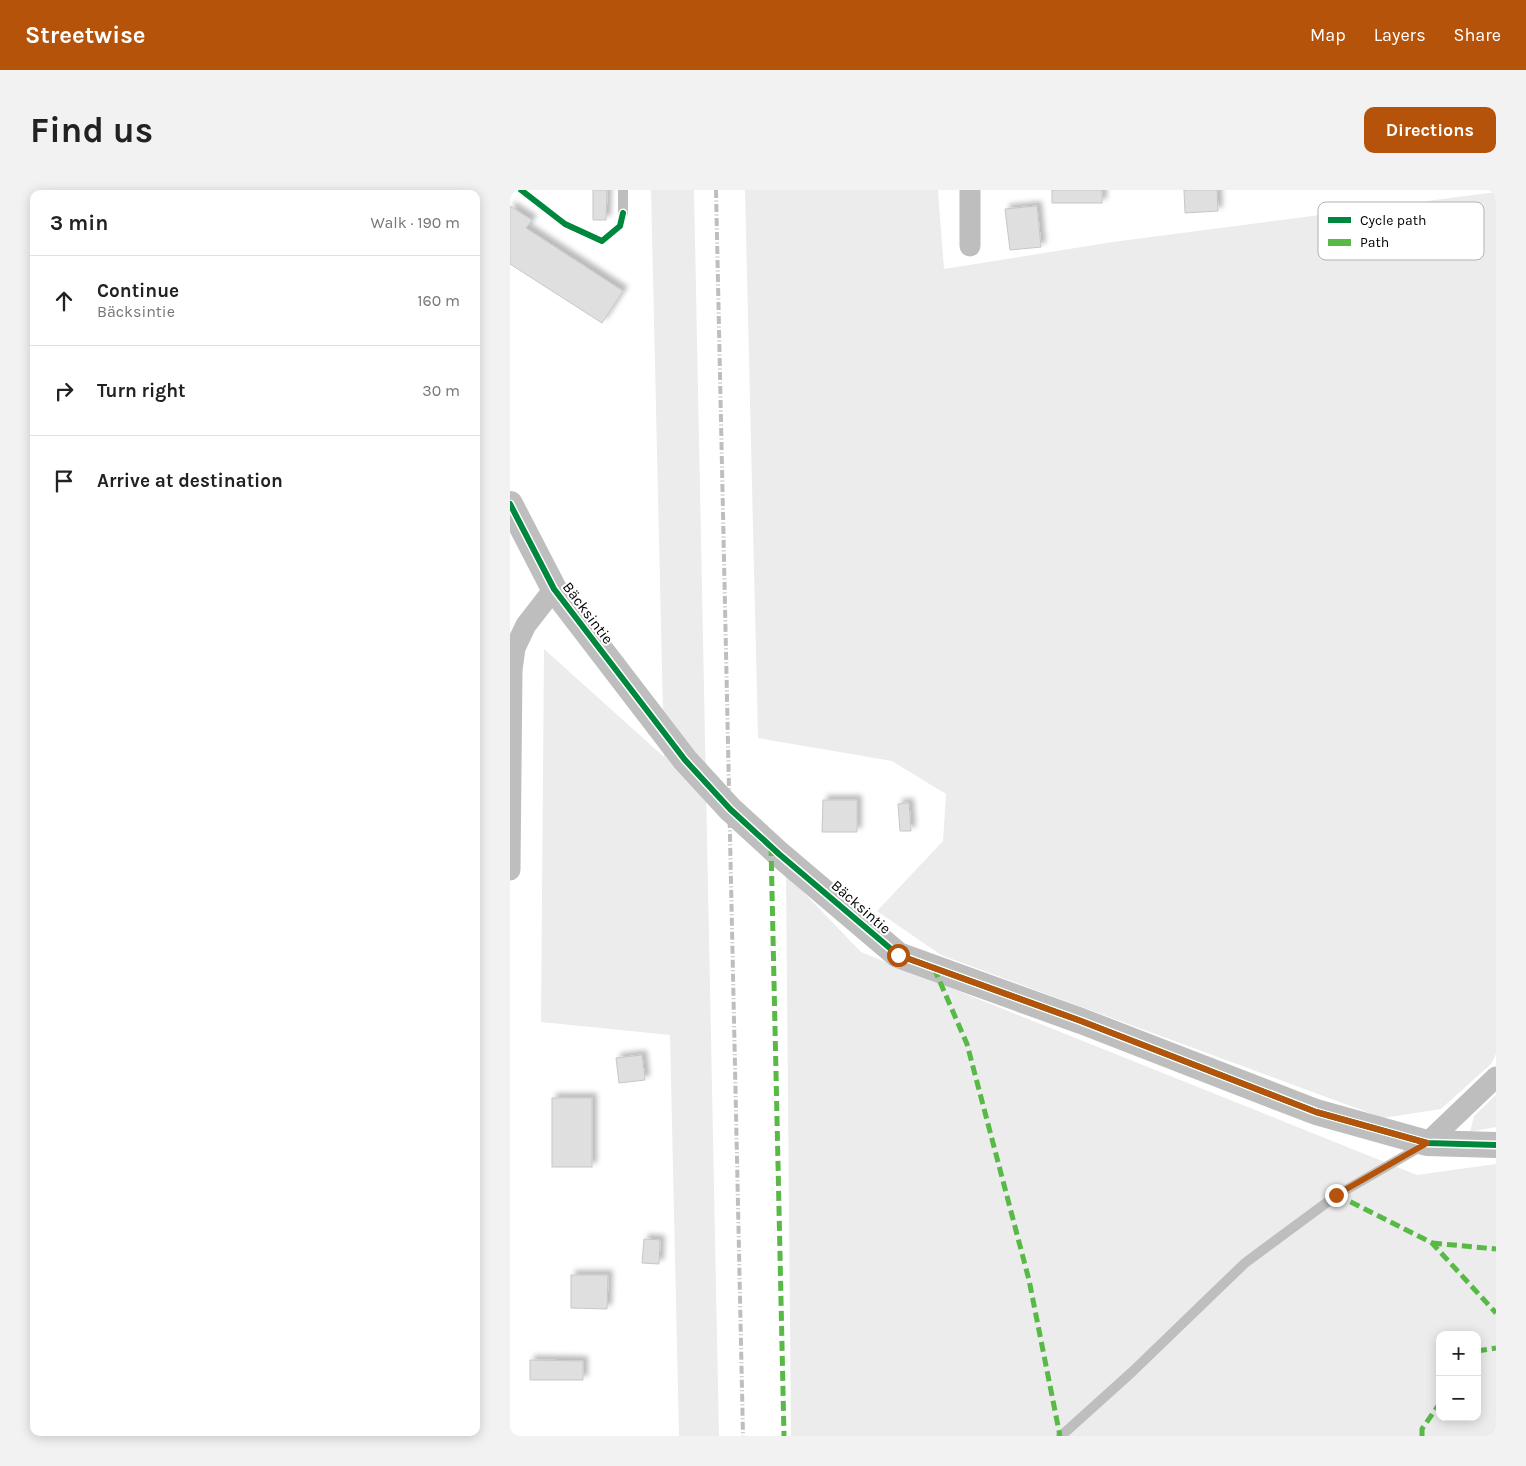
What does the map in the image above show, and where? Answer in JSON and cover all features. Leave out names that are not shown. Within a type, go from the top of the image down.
[{"type":"street","points":[[970,190],[970,246]]},
{"type":"street","name":"Bäcksintie","points":[[510,504],[554,589],[685,760],[730,809],[898,955],[1081,1021],[1316,1112],[1427,1143],[1496,1145]]},
{"type":"street","points":[[510,870],[512,670],[515,648],[526,625],[554,589]]},
{"type":"street","points":[[1427,1143],[1496,1077]]},
{"type":"lane","points":[[623,190],[623,213]]},
{"type":"lane","points":[[1062,1436],[1132,1372],[1245,1263],[1336,1195],[1427,1143]]},
{"type":"shaded area","points":[[651,190],[694,190],[719,1436],[679,1436],[670,1035],[541,1022],[544,649],[664,757]]},
{"type":"shaded area","points":[[745,190],[938,190],[944,269],[1113,242],[1318,215],[1318,260],[1484,260],[1484,202],[1419,202],[1496,192],[1496,1054],[1491,1064],[1441,1109],[1383,1118],[941,955],[877,911],[943,841],[946,794],[892,761],[758,738]]},
{"type":"shaded area","points":[[786,874],[861,952],[1417,1175],[1496,1164],[1496,1436],[791,1436]]},
{"type":"shaded area","points":[[1496,1095],[1496,1127],[1470,1132],[1474,1116]]},
{"type":"building","points":[[593,190],[607,190],[606,220],[593,220]]},
{"type":"building","points":[[1052,190],[1102,190],[1102,203],[1052,203]]},
{"type":"building","points":[[1184,190],[1217,190],[1218,211],[1185,213]]},
{"type":"building","points":[[510,206],[532,220],[526,228],[623,291],[602,323],[510,264]]},
{"type":"building","points":[[1037,206],[1041,247],[1010,250],[1005,209]]},
{"type":"building","points":[[823,800],[857,800],[857,832],[822,832]]},
{"type":"building","points":[[909,803],[911,831],[900,831],[898,804]]},
{"type":"building","points":[[642,1055],[645,1080],[619,1083],[616,1058]]},
{"type":"building","points":[[552,1098],[592,1098],[592,1167],[552,1167]]},
{"type":"building","points":[[644,1239],[660,1240],[659,1264],[642,1263]]},
{"type":"building","points":[[571,1275],[608,1275],[607,1309],[571,1308]]},
{"type":"building","points":[[530,1360],[583,1361],[583,1380],[530,1380]]},
{"type":"railway","points":[[716,190],[743,1436]]},
{"type":"marked path","points":[[771,846],[784,1436]]},
{"type":"marked path","points":[[934,968],[967,1044],[1029,1280],[1060,1436]]},
{"type":"marked path","points":[[1337,1195],[1432,1243],[1496,1313]]},
{"type":"marked path","points":[[1432,1243],[1496,1249]]},
{"type":"marked path","points":[[1481,1350],[1496,1348]]},
{"type":"marked path","points":[[1422,1436],[1422,1429],[1436,1409]]},
{"type":"cycle path","points":[[521,190],[565,224],[602,241],[620,226],[623,213]]},
{"type":"cycle path","points":[[510,504],[554,589],[685,760],[730,809],[779,854],[898,955],[1081,1021],[1316,1112],[1427,1143],[1496,1145]]},
{"type":"route","points":[[898,955],[1081,1021],[1316,1112],[1427,1143],[1336,1195]]}]
